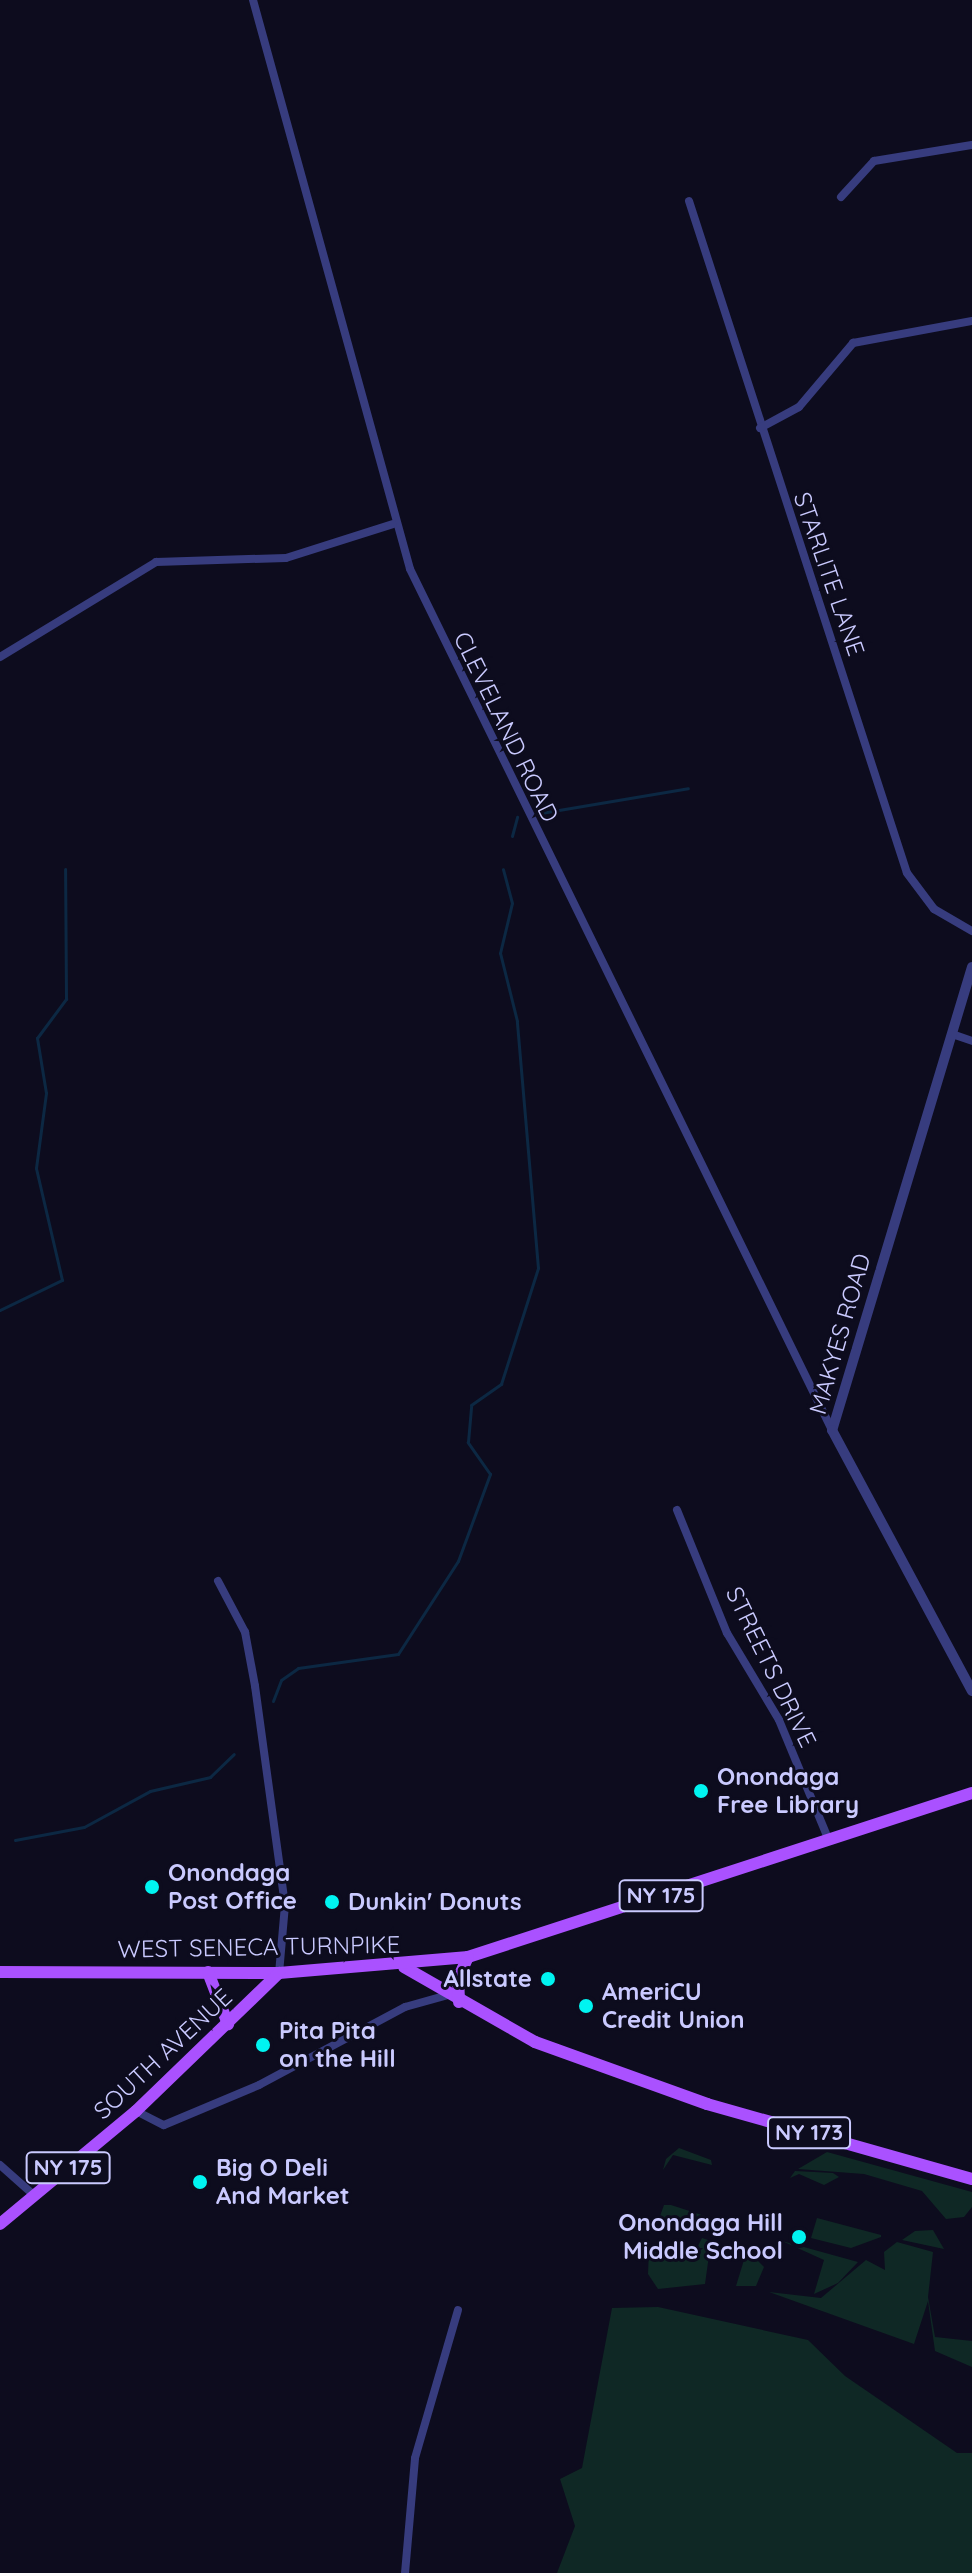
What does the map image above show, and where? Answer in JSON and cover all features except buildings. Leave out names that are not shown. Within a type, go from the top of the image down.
[{"type":"main road","name":"WEST SENECA TURNPIKE","points":[[0,1972],[279,1973],[404,1967],[468,1957],[972,1793]]},
{"type":"main road","points":[[454,1999],[458,1979],[468,1957]]},
{"type":"main road","name":"NY 173","points":[[404,1967],[454,1999],[535,2042],[660,2088],[972,2179]]},
{"type":"main road","points":[[208,1972],[228,2024]]},
{"type":"main road","name":"SOUTH AVENUE","points":[[0,2224],[136,2111],[279,1973]]},
{"type":"street","name":"CLEVELAND ROAD","points":[[253,0],[393,524],[507,778],[832,1430]]},
{"type":"street","points":[[841,197],[874,161],[972,145]]},
{"type":"street","name":"STARLITE LANE","points":[[689,201],[760,428],[907,873],[934,909],[972,931]]},
{"type":"street","points":[[760,428],[799,407],[853,343],[972,321]]},
{"type":"street","points":[[0,657],[156,562],[286,558],[393,524]]},
{"type":"street","name":"MAKYES ROAD","points":[[972,967],[832,1430],[972,1691]]},
{"type":"street","points":[[952,1034],[972,1041]]},
{"type":"street","name":"STREETS DRIVE","points":[[677,1510],[727,1633],[779,1720],[829,1841]]},
{"type":"street","points":[[218,1581],[245,1632],[255,1686],[285,1905],[279,1973]]},
{"type":"street","points":[[136,2111],[164,2125],[259,2085],[405,2007],[454,1999]]},
{"type":"street","points":[[0,2165],[35,2196]]},
{"type":"street","points":[[405,2573],[415,2458],[458,2310]]},
{"type":"green space","points":[[679,2148],[711,2160],[712,2165],[673,2155],[663,2170],[666,2159]]},
{"type":"green space","points":[[827,2152],[972,2192],[972,2207],[964,2217],[946,2219],[922,2191],[864,2174],[798,2169]]},
{"type":"green space","points":[[795,2171],[833,2173],[839,2177],[824,2185],[799,2174],[790,2178]]},
{"type":"green space","points":[[664,2205],[705,2216],[702,2224],[659,2219]]},
{"type":"green space","points":[[817,2218],[881,2237],[851,2248],[811,2238]]},
{"type":"green space","points":[[933,2230],[944,2249],[902,2240],[915,2231]]},
{"type":"green space","points":[[702,2238],[711,2241],[705,2284],[658,2289],[648,2274],[649,2249],[691,2260]]},
{"type":"green space","points":[[782,2241],[858,2262],[838,2283],[814,2294],[824,2260]]},
{"type":"green space","points":[[897,2242],[933,2252],[928,2297],[935,2337],[972,2341],[972,2367],[935,2351],[928,2301],[914,2344],[769,2292],[821,2298],[866,2260],[885,2270],[884,2252]]},
{"type":"green space","points":[[747,2250],[764,2267],[756,2286],[736,2286]]},
{"type":"green space","points":[[658,2307],[808,2340],[845,2376],[957,2453],[972,2453],[972,2573],[557,2573],[575,2526],[560,2479],[582,2468],[612,2308]]},
{"type":"waterway","points":[[535,814],[688,788]]},
{"type":"waterway","points":[[512,836],[517,817]]},
{"type":"waterway","points":[[0,1310],[62,1280],[36,1168],[46,1093],[37,1038],[66,999],[65,869]]},
{"type":"waterway","points":[[273,1701],[281,1680],[298,1668],[398,1654],[458,1561],[490,1474],[468,1442],[471,1405],[501,1384],[538,1268],[517,1021],[500,953],[512,903],[503,869]]},
{"type":"waterway","points":[[15,1840],[84,1827],[150,1791],[210,1777],[234,1754]]},
{"type":"place","name":"Onondaga Free Library","points":[[701,1791]]},
{"type":"place","name":"Onondaga Post Office","points":[[152,1887]]},
{"type":"place","name":"Dunkin' Donuts","points":[[332,1902]]},
{"type":"place","name":"Allstate","points":[[548,1979]]},
{"type":"place","name":"AmeriCU Credit Union","points":[[586,2006]]},
{"type":"place","name":"Pita Pita on the Hill","points":[[263,2045]]},
{"type":"place","name":"Big O Deli And Market","points":[[200,2182]]},
{"type":"place","name":"Onondaga Hill Middle School","points":[[799,2237]]}]
